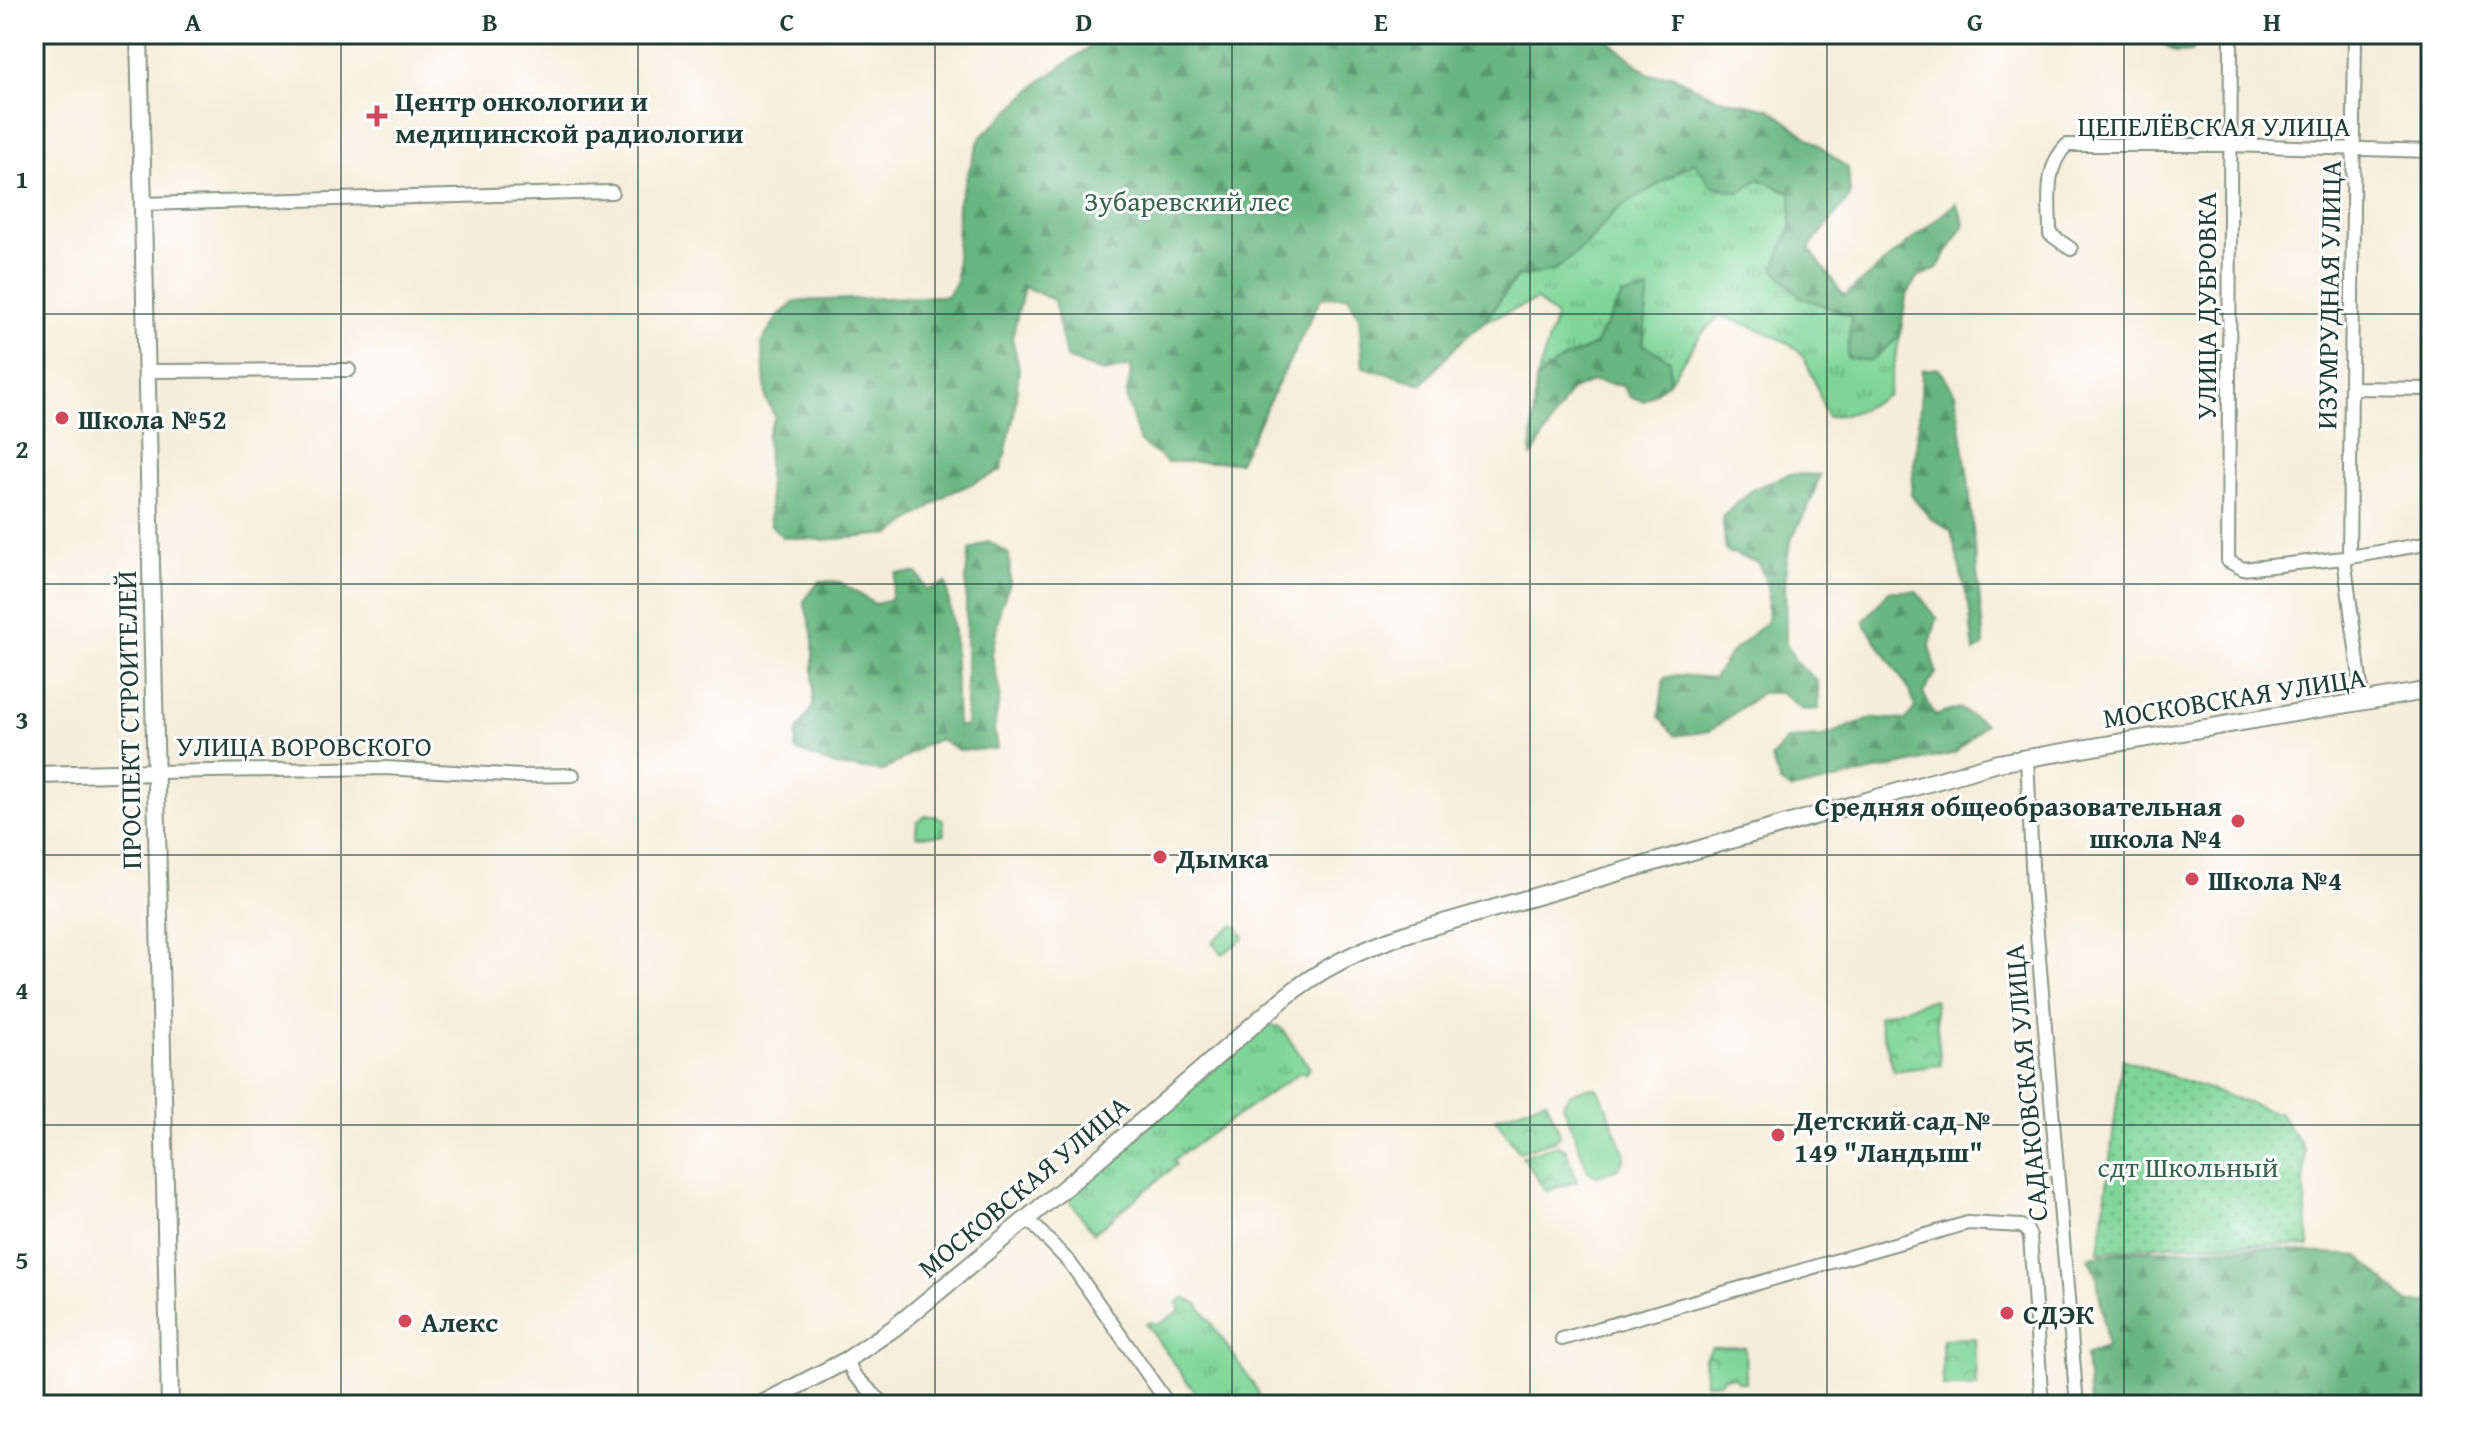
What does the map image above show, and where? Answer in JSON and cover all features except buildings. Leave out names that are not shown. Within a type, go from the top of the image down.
[{"type":"main road","name":"ПРОСПЕКТ СТРОИТЕЛЕЙ","points":[[139,34],[170,1405]]},
{"type":"main road","name":"МОСКОВСКАЯ УЛИЦА","points":[[760,1405],[847,1360],[894,1328],[1303,982],[1346,957],[1412,932],[1998,763],[2431,690]]},
{"type":"main road","name":"УЛИЦА ВОРОВСКОГО","points":[[34,775],[156,772]]},
{"type":"street","name":"УЛИЦА ДУБРОВКА","points":[[2231,34],[2228,561],[2243,569],[2346,558]]},
{"type":"street","name":"ИЗУМРУДНАЯ УЛИЦА","points":[[2355,34],[2346,558],[2363,702]]},
{"type":"street","name":"ЦЕПЕЛЁВСКАЯ УЛИЦА","points":[[2071,249],[2050,234],[2050,180],[2057,155],[2067,145],[2230,145],[2431,151]]},
{"type":"street","points":[[142,204],[612,192]]},
{"type":"street","points":[[146,371],[349,370]]},
{"type":"street","points":[[2351,388],[2431,389]]},
{"type":"street","points":[[2346,558],[2431,543]]},
{"type":"street","name":"САДАКОВСКАЯ УЛИЦА","points":[[2027,757],[2038,951],[2077,1405]]},
{"type":"street","name":"УЛИЦА ВОРОВСКОГО","points":[[156,772],[385,768],[522,776],[573,775]]},
{"type":"street","points":[[1027,1218],[1070,1263],[1169,1405]]},
{"type":"street","points":[[1562,1339],[1968,1223],[2021,1226],[2030,1236],[2042,1405]]},
{"type":"street","points":[[847,1360],[854,1375],[885,1405]]},
{"type":"green space","name":"Зубаревский лес","points":[[1138,34],[1593,34],[1609,41],[1650,75],[1671,75],[1717,98],[1770,109],[1848,168],[1850,197],[1809,248],[1844,296],[1956,203],[1965,224],[1936,270],[1917,277],[1906,297],[1900,336],[1871,361],[1847,358],[1851,316],[1800,297],[1774,268],[1791,227],[1791,193],[1759,179],[1739,193],[1711,185],[1694,162],[1615,211],[1588,243],[1554,271],[1516,277],[1485,321],[1458,344],[1423,384],[1363,367],[1359,316],[1348,296],[1321,298],[1239,462],[1167,462],[1140,442],[1126,398],[1132,366],[1103,372],[1066,358],[1054,300],[1024,287],[1012,338],[1019,368],[1014,415],[1001,471],[948,494],[892,534],[823,540],[783,537],[770,524],[767,435],[775,417],[766,399],[762,342],[778,316],[796,301],[946,296],[956,283],[958,203],[980,138],[1041,81],[1104,37],[1137,37]]},
{"type":"green space","points":[[2164,34],[2205,34],[2191,52],[2176,53],[2163,43]]},
{"type":"green space","points":[[1695,162],[1758,179],[1791,193],[1791,227],[1774,268],[1800,297],[1851,316],[1871,360],[1900,336],[1888,395],[1856,412],[1827,417],[1810,370],[1796,349],[1770,334],[1721,316],[1701,334],[1669,382],[1670,360],[1643,344],[1644,323],[1622,296],[1595,345],[1553,364],[1536,381],[1556,317],[1537,300],[1485,321],[1517,277],[1554,271],[1588,243],[1615,211]]},
{"type":"green space","points":[[1649,290],[1643,344],[1670,360],[1669,382],[1644,401],[1630,397],[1623,386],[1594,381],[1570,391],[1531,458],[1536,381],[1553,364],[1595,345],[1622,296]]},
{"type":"green space","points":[[1939,368],[1955,393],[1968,477],[1984,645],[1974,652],[1969,606],[1951,531],[1930,518],[1911,495],[1922,370]]},
{"type":"green space","points":[[1790,474],[1820,475],[1811,501],[1790,542],[1785,574],[1786,643],[1796,663],[1818,681],[1819,709],[1803,710],[1782,693],[1761,693],[1710,731],[1676,736],[1659,717],[1664,678],[1677,675],[1714,678],[1729,655],[1767,621],[1768,589],[1759,563],[1726,551],[1722,517],[1753,489]]},
{"type":"green space","points":[[989,541],[1009,554],[1010,583],[1000,609],[992,654],[1000,694],[994,730],[997,749],[958,750],[940,739],[884,771],[835,766],[795,750],[797,731],[813,706],[813,636],[804,601],[820,581],[840,582],[875,604],[890,600],[896,573],[917,573],[927,590],[946,583],[954,633],[957,726],[966,726],[966,575],[970,550]]},
{"type":"green space","points":[[1889,591],[1916,591],[1937,618],[1930,645],[1936,673],[1923,693],[1935,716],[1959,708],[1985,724],[1955,753],[1791,790],[1780,783],[1771,758],[1788,739],[1822,737],[1871,718],[1906,720],[1915,707],[1910,691],[1863,622]]},
{"type":"green space","points":[[925,816],[943,820],[944,835],[916,836],[917,821]]},
{"type":"green space","points":[[1233,925],[1237,926],[1244,938],[1223,954],[1212,942]]},
{"type":"green space","points":[[1934,999],[1941,1065],[1894,1071],[1878,1016]]},
{"type":"green space","points":[[1265,1024],[1280,1027],[1310,1068],[1173,1160],[1176,1165],[1094,1233],[1068,1199]]},
{"type":"green space","name":"сдт Школьный","points":[[2122,1059],[2280,1114],[2305,1150],[2304,1188],[2309,1246],[2168,1245],[2099,1252]]},
{"type":"green space","points":[[1596,1088],[1601,1094],[1625,1155],[1618,1167],[1596,1176],[1588,1171],[1563,1104],[1569,1095]]},
{"type":"green space","points":[[1546,1100],[1560,1133],[1556,1140],[1519,1152],[1495,1118]]},
{"type":"green space","points":[[1557,1145],[1566,1149],[1577,1181],[1546,1191],[1522,1156]]},
{"type":"green space","points":[[2261,1247],[2359,1256],[2408,1303],[2431,1303],[2431,1405],[2090,1405],[2086,1355],[2107,1346],[2097,1277],[2088,1257],[2129,1251]]},
{"type":"green space","points":[[1185,1298],[1198,1304],[1258,1391],[1260,1405],[1204,1405],[1146,1324],[1159,1324],[1179,1311],[1178,1302]]},
{"type":"green space","points":[[1975,1338],[1977,1387],[1943,1387],[1942,1339]]},
{"type":"green space","points":[[1745,1347],[1746,1382],[1724,1377],[1720,1382],[1705,1383],[1704,1358],[1712,1348]]},
{"type":"place","name":"Центр онкологии и медицинской радиологии","points":[[377,116]]},
{"type":"place","name":"Школа №52","points":[[62,418]]},
{"type":"place","name":"Средняя общеобразовательная школа №4","points":[[2238,821]]},
{"type":"place","name":"Дымка","points":[[1160,857]]},
{"type":"place","name":"Школа №4","points":[[2192,879]]},
{"type":"place","name":"Детский сад № 149 \"Ландыш\"","points":[[1778,1135]]},
{"type":"place","name":"СДЭК","points":[[2007,1313]]},
{"type":"place","name":"Алекс","points":[[405,1321]]}]
